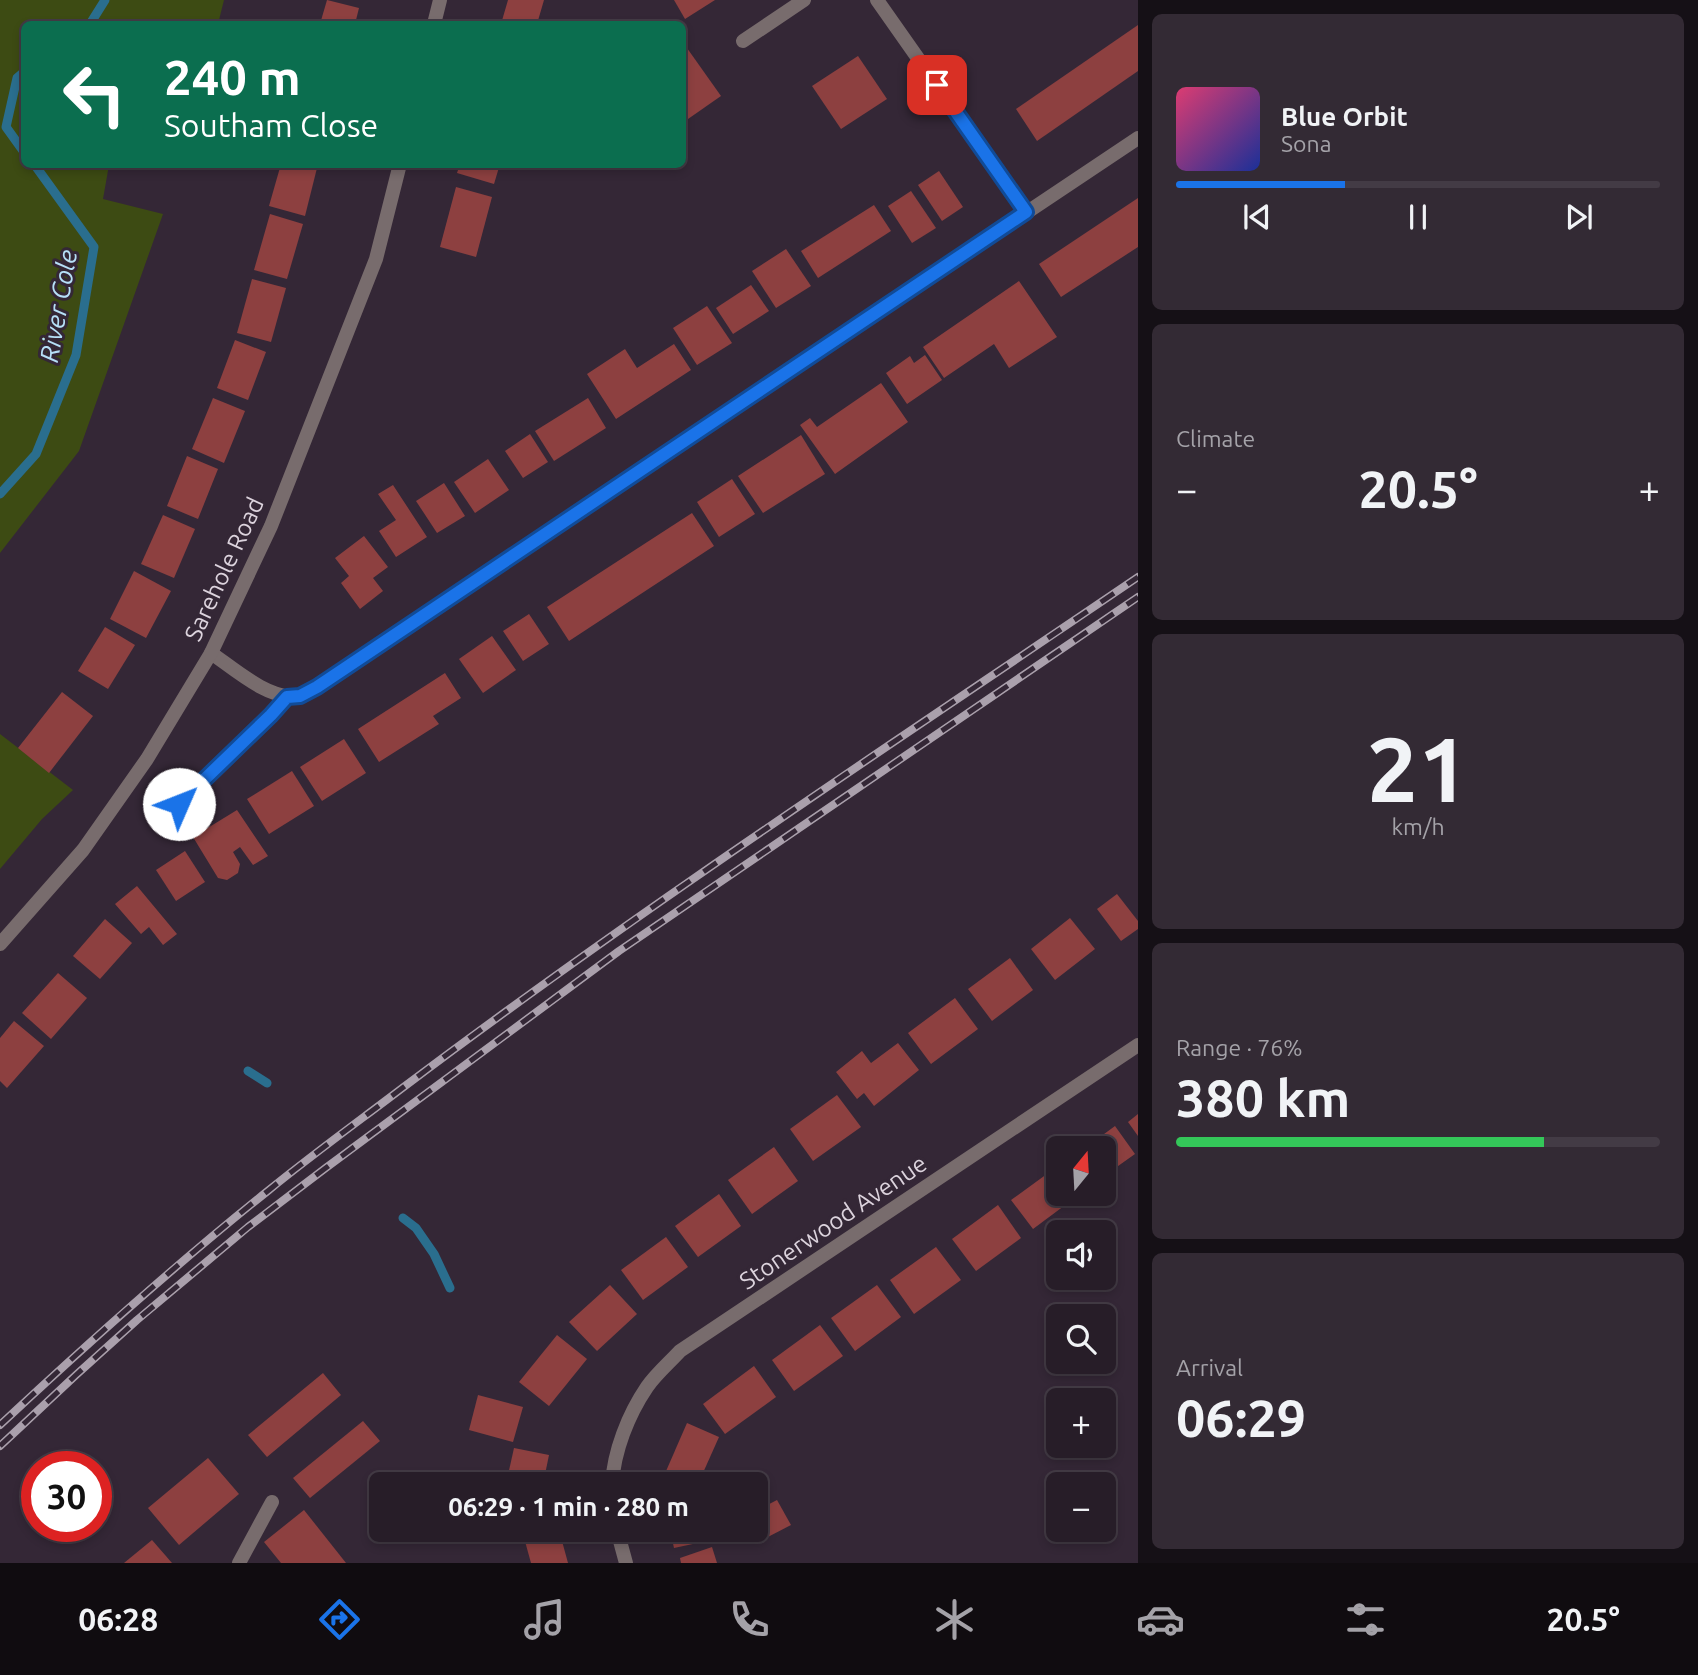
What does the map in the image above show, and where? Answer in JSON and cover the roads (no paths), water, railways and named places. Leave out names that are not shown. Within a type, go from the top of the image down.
[{"type":"street","points":[[435,21],[440,0]]},
{"type":"street","points":[[743,41],[804,0]]},
{"type":"street","points":[[877,0],[1026,212]]},
{"type":"street","points":[[211,653],[270,693],[287,697],[300,696],[317,687],[1138,138]]},
{"type":"street","name":"Sarehole Road","points":[[0,944],[83,850],[147,759],[211,653],[271,526],[376,259],[399,168]]},
{"type":"street","points":[[179,804],[287,697]]},
{"type":"street","name":"Stonerwood Avenue","points":[[613,1472],[632,1415],[648,1386],[680,1351],[1138,1045]]},
{"type":"street","points":[[239,1563],[272,1502]]},
{"type":"street","points":[[620,1542],[626,1563]]},
{"type":"waterway","name":"River Cole","points":[[92,21],[105,0]]},
{"type":"waterway","name":"River Cole","points":[[21,75],[17,78],[6,127],[21,148]]},
{"type":"waterway","name":"River Cole","points":[[0,494],[36,454],[76,355],[94,247],[37,168]]},
{"type":"waterway","points":[[248,1071],[267,1083]]},
{"type":"waterway","points":[[403,1218],[416,1228],[434,1254],[450,1288]]},
{"type":"railway","points":[[0,1425],[200,1247],[302,1163],[405,1086],[677,890],[1138,577]]},
{"type":"railway","points":[[0,1446],[137,1320],[248,1227],[327,1167],[619,951],[1138,597]]}]
